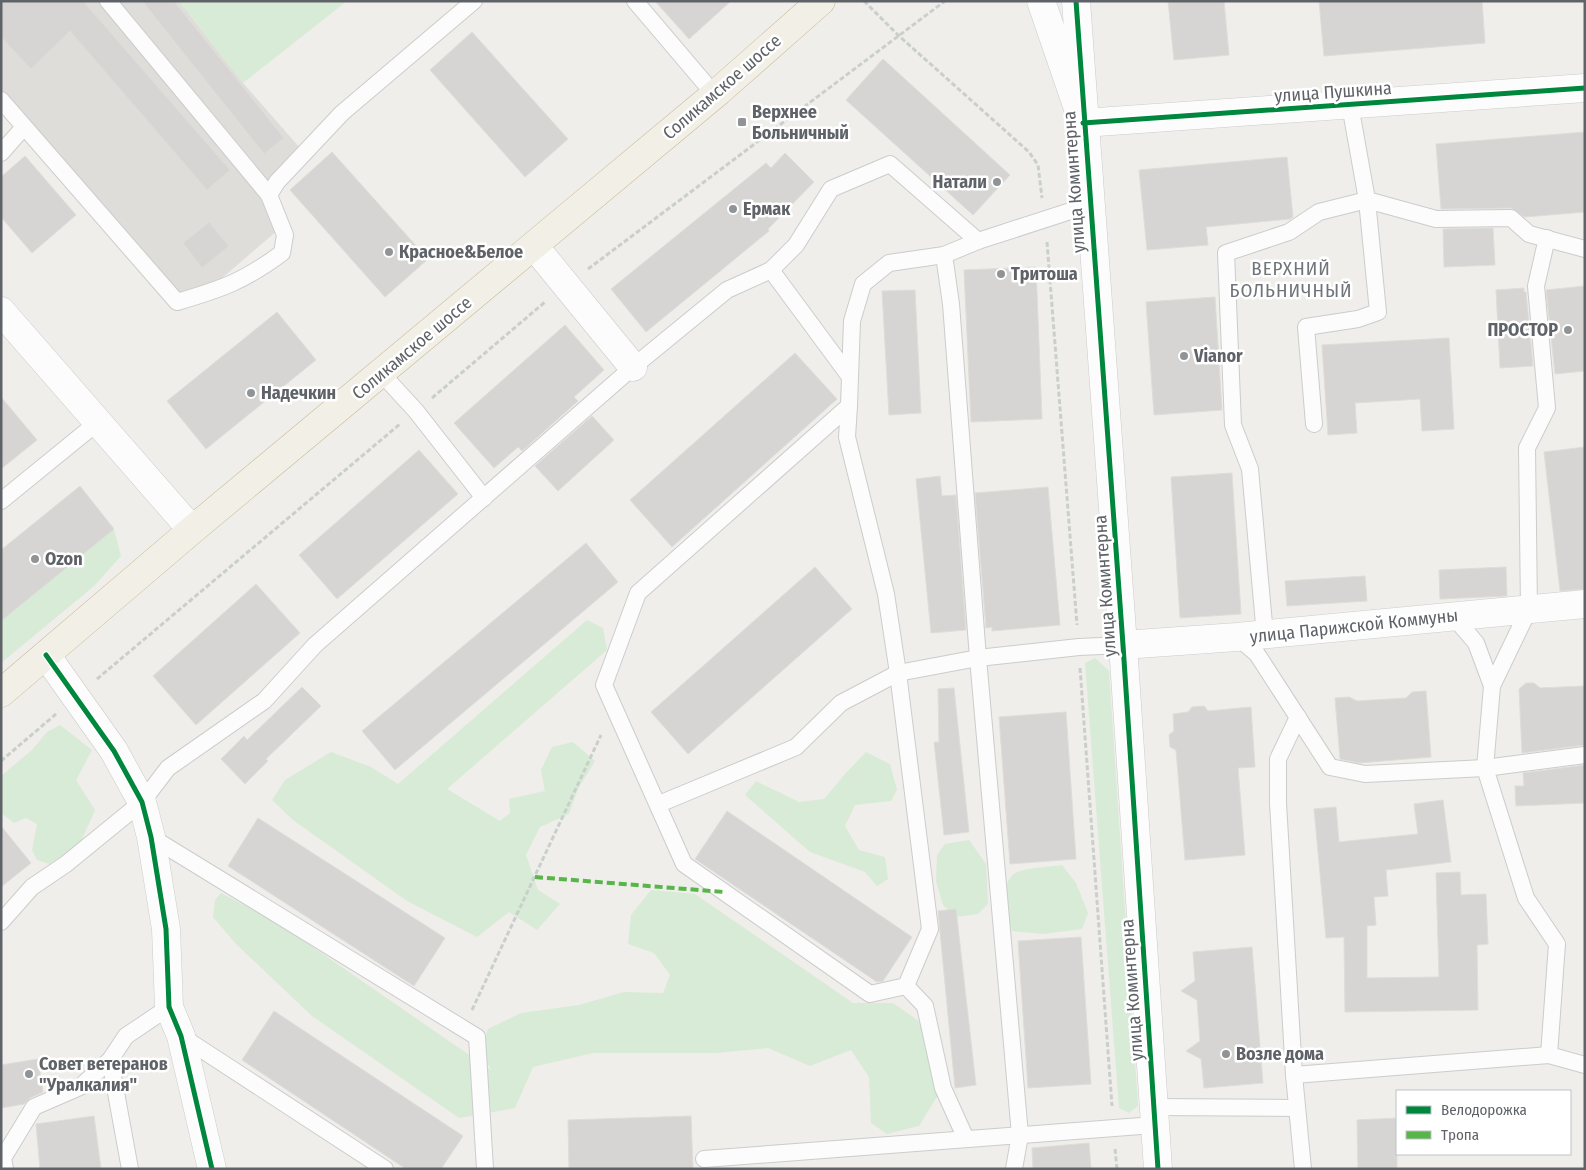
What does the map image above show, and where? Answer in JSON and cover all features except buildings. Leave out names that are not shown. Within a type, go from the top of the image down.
[{"type":"highway","name":"Соликамское шоссе","points":[[1,693],[192,530],[714,94],[810,5]]},
{"type":"street","name":"улица Коминтерна","points":[[1041,1],[1083,123]]},
{"type":"street","name":"улица Коминтерна","points":[[1076,1],[1083,123],[1123,645],[1158,1169]]},
{"type":"street","name":"улица Пушкина","points":[[1083,123],[1585,88]]},
{"type":"street","points":[[534,246],[633,367]]},
{"type":"street","points":[[1,311],[192,530]]},
{"type":"street","name":"улица Парижской Коммуны","points":[[1123,645],[1265,635],[1585,604]]},
{"type":"street","points":[[46,655],[114,751],[142,802],[151,836],[166,929],[169,1007],[181,1036],[212,1169]]},
{"type":"lane","points":[[1,100],[177,302],[229,286],[253,275],[282,253],[285,234],[269,195],[108,1]]},
{"type":"lane","points":[[269,195],[277,182],[342,113],[474,1]]},
{"type":"lane","points":[[635,1],[714,94]]},
{"type":"lane","points":[[1314,424],[1306,327],[1358,319],[1378,312],[1367,200],[1350,105]]},
{"type":"lane","points":[[1,154],[24,127]]},
{"type":"lane","points":[[1,922],[32,887],[66,864],[142,802],[168,768],[264,701],[315,645],[633,367],[726,290],[771,270],[796,246],[831,189],[890,164],[978,241]]},
{"type":"lane","points":[[1265,635],[1250,469],[1233,425],[1226,253],[1289,232],[1319,212],[1367,200],[1436,219],[1510,218],[1529,234],[1585,249]]},
{"type":"lane","points":[[906,986],[930,929],[898,673],[886,594],[847,437],[852,320],[863,284],[888,263],[944,255],[978,241],[1089,205]]},
{"type":"lane","points":[[1547,238],[1536,286],[1547,408],[1527,448],[1529,610],[1492,686],[1485,768],[1526,898],[1557,944],[1549,1055]]},
{"type":"lane","points":[[944,255],[951,304],[978,658],[1020,1135],[1014,1169]]},
{"type":"lane","points":[[771,270],[850,377]]},
{"type":"lane","points":[[381,373],[416,411],[484,498]]},
{"type":"lane","points":[[848,406],[638,593],[604,685],[659,804],[684,864],[870,994],[906,986]]},
{"type":"lane","points":[[1,501],[98,422]]},
{"type":"lane","points":[[1453,616],[1476,643],[1492,686]]},
{"type":"lane","points":[[1237,637],[1257,654],[1330,767],[1365,774],[1485,768],[1585,755]]},
{"type":"lane","points":[[659,804],[796,747],[841,703],[898,673],[978,658],[1079,647],[1123,645]]},
{"type":"lane","points":[[1298,717],[1278,759],[1278,803],[1294,1075],[1303,1169]]},
{"type":"lane","points":[[151,836],[477,1037],[485,1169]]},
{"type":"lane","points":[[906,986],[925,1006],[943,1088],[966,1139]]},
{"type":"lane","points":[[3,1161],[34,1107],[80,1087],[110,1060],[126,1036],[169,1007]]},
{"type":"lane","points":[[181,1036],[385,1169]]},
{"type":"lane","points":[[1294,1075],[1549,1055],[1585,1065]]},
{"type":"lane","points":[[110,1060],[130,1169]]},
{"type":"lane","points":[[704,1158],[1114,1130],[1154,1116],[1298,1108]]},
{"type":"path","points":[[864,1],[898,35],[1029,152],[1038,165],[1045,218],[1079,647],[1117,1169]]},
{"type":"path","points":[[1,761],[566,285],[945,1]]},
{"type":"path","points":[[463,1029],[614,707]]},
{"type":"shaded area","points":[[1,1],[179,1],[243,83],[307,156],[257,193],[278,230],[187,308],[1,98]]},
{"type":"green space","points":[[179,1],[347,1],[243,83]]},
{"type":"green space","points":[[114,529],[121,556],[94,586],[1,663],[1,616]]},
{"type":"green space","points":[[587,620],[603,628],[607,650],[447,789],[500,821],[510,813],[509,799],[545,791],[541,770],[552,747],[573,742],[595,761],[578,789],[569,814],[540,827],[526,855],[538,890],[560,904],[537,930],[509,912],[477,937],[407,901],[293,820],[272,800],[285,780],[331,752],[371,767],[398,784]]},
{"type":"green space","points":[[1095,658],[1109,671],[1138,1106],[1129,1113],[1119,1108],[1085,663]]},
{"type":"green space","points":[[60,725],[92,750],[76,780],[95,810],[80,844],[49,864],[37,860],[32,850],[37,824],[26,818],[14,823],[1,813],[1,776],[32,750],[47,732]]},
{"type":"green space","points":[[866,752],[890,764],[897,790],[891,801],[855,805],[845,826],[859,850],[885,857],[888,879],[877,886],[865,872],[810,852],[745,795],[756,781],[799,802],[824,799]]},
{"type":"green space","points":[[969,840],[986,864],[988,904],[978,914],[956,917],[943,905],[936,881],[937,855],[945,844]]},
{"type":"green space","points":[[1062,865],[1076,883],[1088,913],[1082,929],[1043,934],[1012,931],[1006,897],[1008,881],[1020,871]]},
{"type":"green space","points":[[651,890],[695,894],[853,1003],[893,1003],[920,1022],[938,1095],[919,1126],[887,1134],[871,1123],[869,1077],[851,1050],[810,1066],[768,1048],[717,1053],[593,1053],[533,1067],[515,1108],[459,1118],[312,1016],[236,944],[213,917],[215,900],[221,893],[275,921],[491,1070],[481,1051],[488,1029],[521,1013],[579,1005],[624,992],[663,993],[670,975],[654,953],[628,944],[631,915]]},
{"type":"marked path","points":[[535,877],[724,892]]},
{"type":"cycle path","points":[[1076,1],[1123,645],[1158,1169]]},
{"type":"cycle path","points":[[1083,123],[1585,88]]},
{"type":"cycle path","points":[[46,655],[114,751],[142,802],[151,837],[166,929],[169,1007],[181,1036],[212,1169]]},
{"type":"place","name":"Верхнее Больничный","points":[[742,122]]},
{"type":"place","name":"Натали","points":[[997,182]]},
{"type":"place","name":"Ермак","points":[[733,209]]},
{"type":"place","name":"Красное&Белое","points":[[389,252]]},
{"type":"place","name":"Тритоша","points":[[1001,274]]},
{"type":"place","name":"ПРОСТОР","points":[[1568,330]]},
{"type":"place","name":"Vianor","points":[[1184,356]]},
{"type":"place","name":"Надечкин","points":[[251,393]]},
{"type":"place","name":"Ozon","points":[[35,559]]},
{"type":"place","name":"Возле дома","points":[[1226,1054]]},
{"type":"place","name":"Совет ветеранов \"Уралкалия\"","points":[[29,1074]]},
{"type":"district","name":"ВЕРХНИЙ БОЛЬНИЧНЫЙ","points":[[1291,279]]}]
